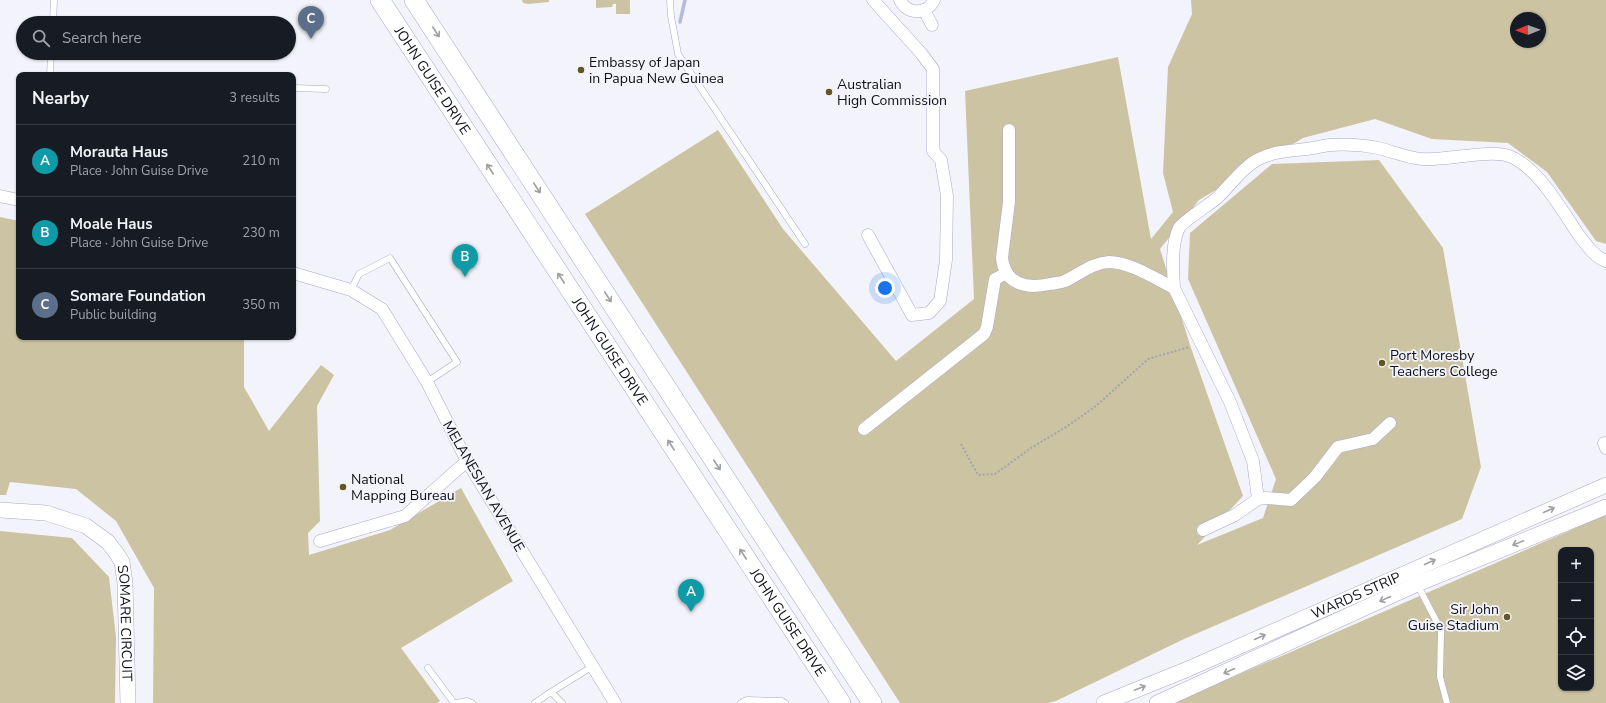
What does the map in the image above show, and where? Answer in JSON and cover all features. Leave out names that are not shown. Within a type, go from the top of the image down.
[{"type":"highway","name":"JOHN GUISE DRIVE","points":[[380,0],[842,703]]},
{"type":"highway","name":"JOHN GUISE DRIVE","points":[[414,0],[872,703]]},
{"type":"street","points":[[868,236],[912,314],[929,313],[940,300],[946,260],[947,196],[942,160],[932,151],[933,69],[921,53],[873,0]]},
{"type":"street","points":[[889,17],[901,1],[905,7],[914,11],[924,10],[929,7],[934,0]]},
{"type":"street","points":[[924,10],[932,25]]},
{"type":"street","points":[[1009,130],[1009,202],[1002,258],[1003,267],[1018,284],[1029,287],[1064,282],[1094,265],[1112,262],[1125,265],[1174,288]]},
{"type":"street","points":[[1258,499],[1253,461],[1230,402],[1174,288],[1173,257],[1179,228],[1224,192],[1244,170],[1261,158],[1289,151],[1329,145],[1378,148],[1421,159],[1445,159],[1495,154],[1507,156],[1522,162],[1535,175],[1562,209],[1588,247],[1602,260],[1606,261]]},
{"type":"street","points":[[0,196],[16,199]]},
{"type":"street","points":[[864,429],[984,334],[987,326],[994,279],[1007,273]]},
{"type":"street","name":"MELANESIAN AVENUE","points":[[296,274],[351,290],[382,309],[427,382],[467,461],[615,703]]},
{"type":"street","points":[[1203,530],[1235,515],[1258,499],[1266,498],[1291,500],[1315,477],[1338,447],[1374,439],[1390,423]]},
{"type":"street","points":[[320,541],[405,516],[467,461]]},
{"type":"street","name":"WARDS STRIP","points":[[1104,703],[1188,669],[1606,485]]},
{"type":"street","name":"WARDS STRIP","points":[[1157,703],[1417,584],[1606,507]]},
{"type":"street","name":"SOMARE CIRCUIT","points":[[0,510],[46,513],[86,526],[108,542],[117,554],[122,562],[126,583],[128,703]]},
{"type":"lane","points":[[53,16],[54,0]]},
{"type":"lane","points":[[670,0],[671,16],[678,54],[805,244]]},
{"type":"lane","points":[[50,72],[51,60]]},
{"type":"lane","points":[[296,88],[326,89]]},
{"type":"lane","points":[[351,290],[359,274],[390,258],[457,362],[427,382]]},
{"type":"lane","points":[[1411,570],[1441,630],[1440,677],[1447,703]]},
{"type":"lane","points":[[535,703],[593,666]]},
{"type":"lane","points":[[428,668],[455,703],[468,701],[472,703]]},
{"type":"lane","points":[[551,692],[562,703]]},
{"type":"lane","points":[[741,703],[748,700],[782,701],[785,703]]},
{"type":"path","points":[[961,444],[978,475],[994,474],[1096,406],[1148,359],[1202,343]]},
{"type":"shaded area","points":[[522,0],[549,0],[549,2],[528,4],[523,3]]},
{"type":"shaded area","points":[[596,0],[630,0],[630,14],[616,14],[616,4],[613,4],[612,7],[596,8]]},
{"type":"shaded area","points":[[1191,0],[1606,0],[1606,244],[1596,241],[1547,172],[1508,143],[1432,139],[1375,119],[1303,138],[1199,200],[1160,249],[1190,345],[1243,496],[1197,545],[1263,518],[1276,479],[1188,279],[1190,233],[1272,164],[1379,160],[1443,248],[1481,467],[1462,519],[1184,639],[1056,701],[1048,703],[900,703],[585,214],[718,130],[783,229],[896,361],[974,299],[965,91],[1118,57],[1151,239],[1173,212],[1163,173],[1168,67],[1192,14]]},
{"type":"shaded area","points":[[0,217],[16,220],[16,340],[244,340],[244,387],[269,431],[321,365],[334,375],[317,406],[320,521],[308,533],[309,555],[390,530],[461,488],[513,581],[401,648],[440,701],[437,703],[153,703],[154,588],[116,521],[76,489],[10,482],[6,495],[0,495]]},
{"type":"shaded area","name":"Sir John Guise Stadium","points":[[1606,515],[1606,703],[1173,703]]},
{"type":"shaded area","points":[[0,531],[72,538],[109,577],[116,637],[115,703],[0,703]]},
{"type":"waterway","points":[[680,22],[685,0]]},
{"type":"place","name":"Somare Foundation","points":[[311,39]]},
{"type":"place","name":"Embassy of Japan in Papua New Guinea","points":[[581,70]]},
{"type":"place","name":"Australian High Commission","points":[[829,92]]},
{"type":"place","name":"Moale Haus","points":[[465,277]]},
{"type":"place","name":"Port Moresby Teachers College","points":[[1382,363]]},
{"type":"place","name":"National Mapping Bureau","points":[[343,487]]},
{"type":"place","name":"Morauta Haus","points":[[691,612]]},
{"type":"place","name":"Sir John Guise Stadium","points":[[1507,617]]}]
